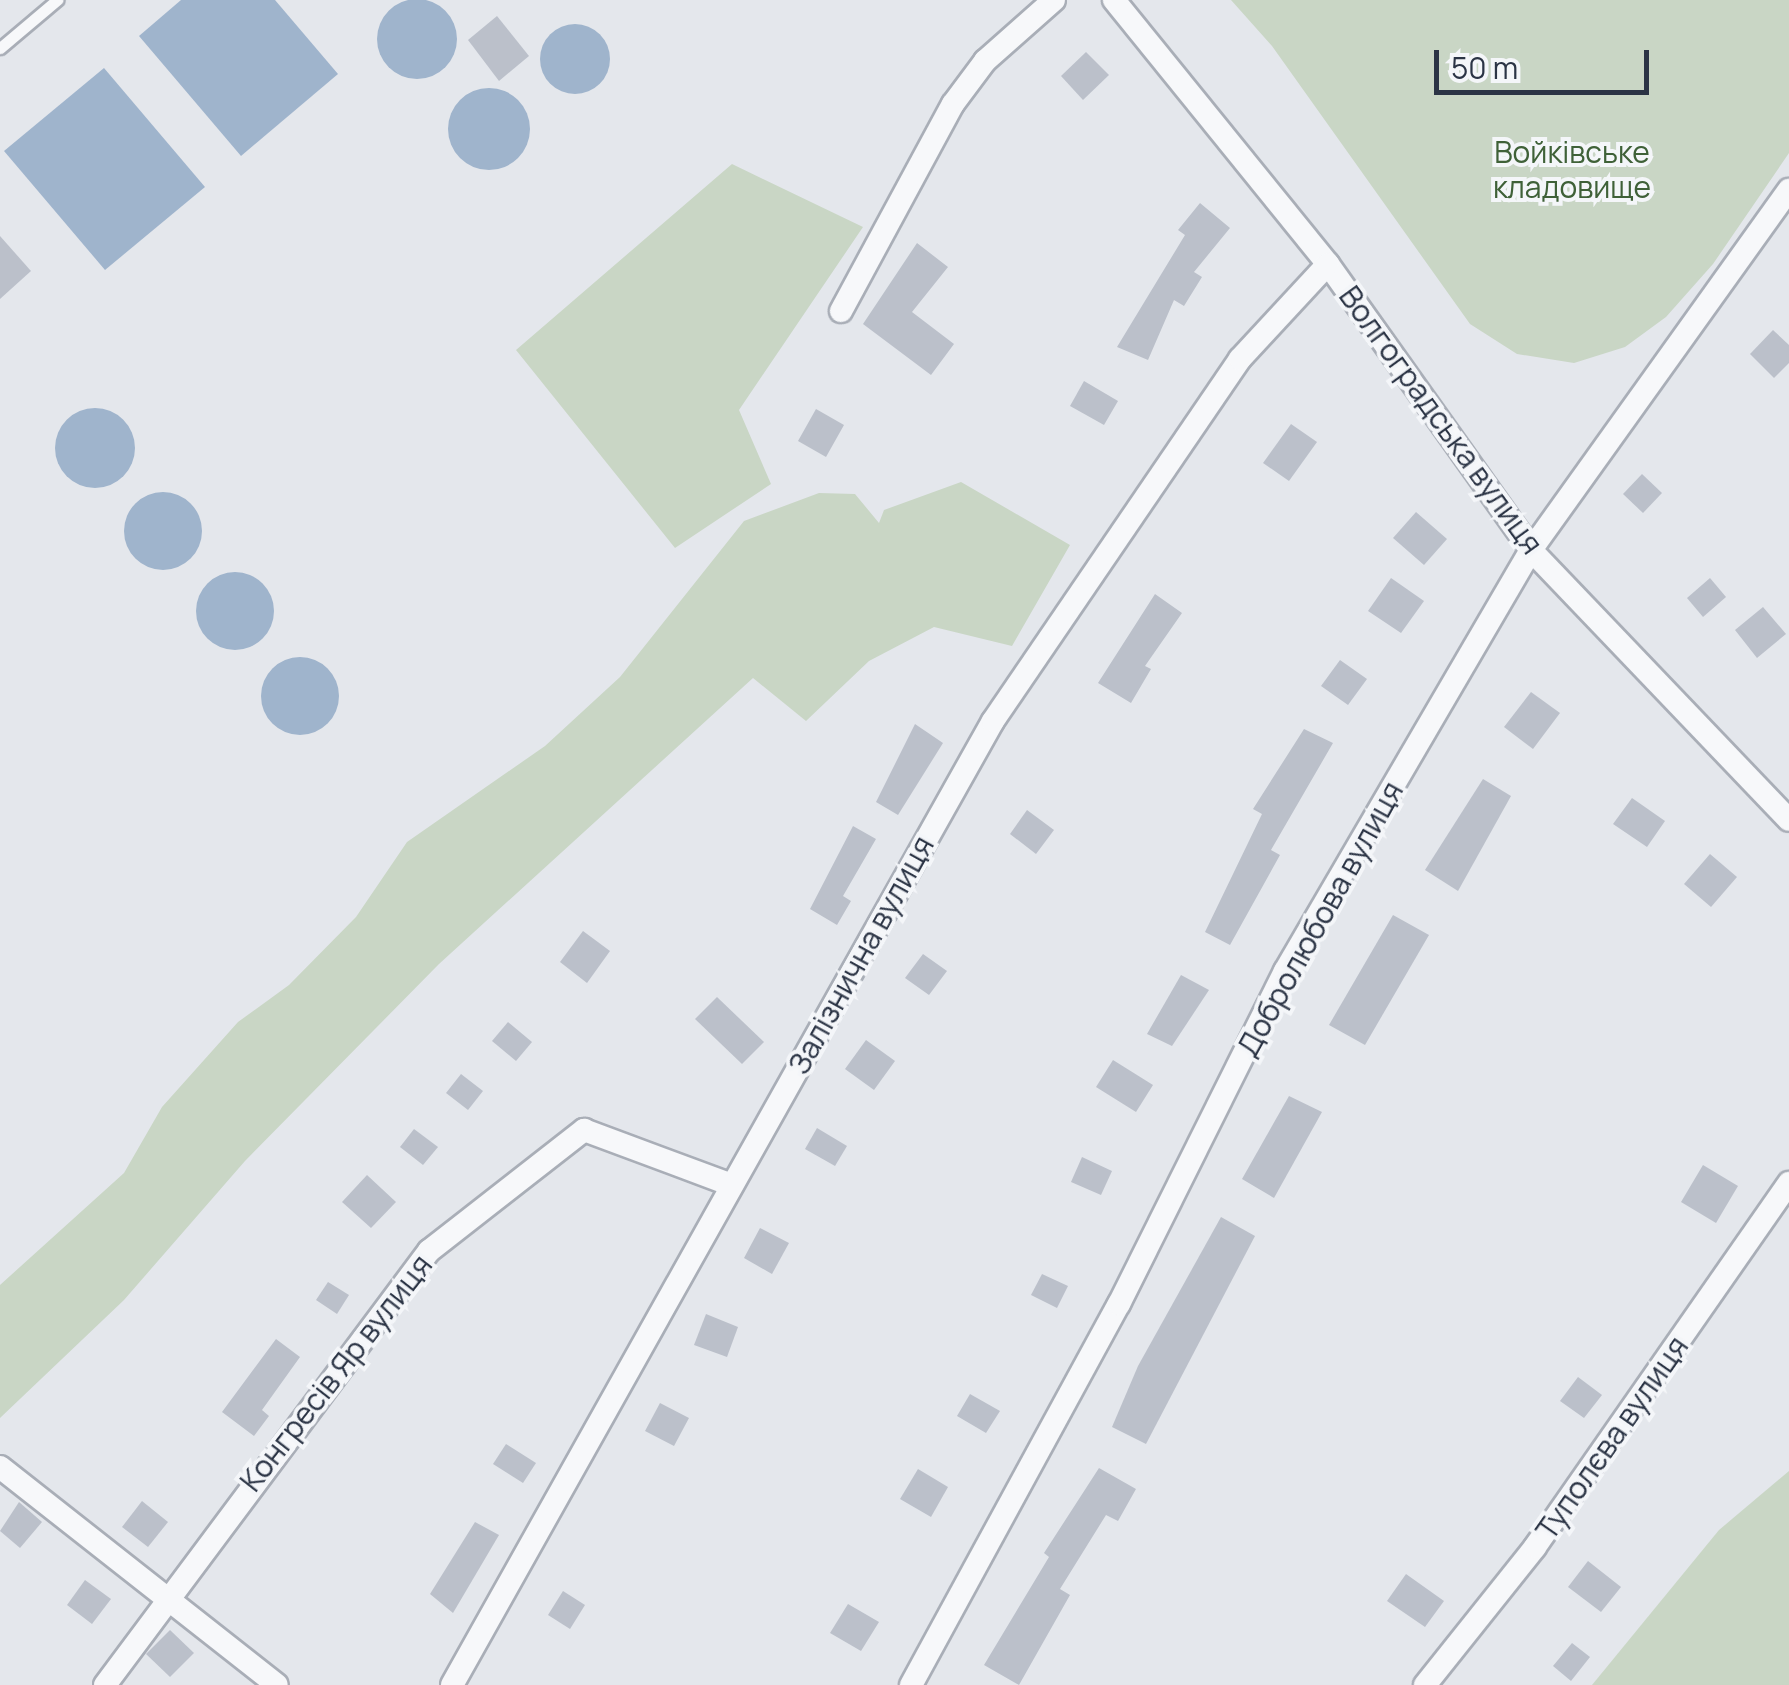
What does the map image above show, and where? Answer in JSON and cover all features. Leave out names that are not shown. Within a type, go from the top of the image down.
[{"type":"street","points":[[841,311],[952,104],[985,62],[1054,0]]},
{"type":"street","name":"Волгоградська вулиця","points":[[1114,0],[1328,264],[1531,550],[1789,820]]},
{"type":"street","name":"Добролюбова вулиця","points":[[911,1685],[1119,1304],[1286,971],[1531,550],[1789,190]]},
{"type":"street","name":"Залізнична вулиця","points":[[452,1685],[1004,705],[1240,358],[1328,264]]},
{"type":"street","name":"Конгресів Яр вулиця","points":[[104,1685],[167,1594],[429,1250],[584,1130],[732,1184]]},
{"type":"street","name":"Туполєва вулиця","points":[[1425,1685],[1535,1547],[1789,1184]]},
{"type":"street","points":[[0,1467],[167,1594],[276,1685]]},
{"type":"lane","points":[[0,48],[57,0]]},
{"type":"green space","name":"Войківське кладовище","points":[[1231,0],[1789,0],[1789,153],[1713,264],[1666,317],[1625,347],[1574,363],[1517,354],[1470,324],[1272,46]]},
{"type":"green space","points":[[732,164],[863,227],[739,410],[771,484],[675,548],[516,350]]},
{"type":"green space","points":[[961,482],[1070,545],[1012,646],[934,627],[869,661],[806,721],[753,678],[439,964],[245,1161],[124,1300],[0,1418],[0,1285],[124,1173],[162,1107],[238,1022],[289,985],[356,917],[407,842],[545,746],[620,677],[744,521],[819,493],[855,494],[879,523],[884,510]]},
{"type":"green space","points":[[1789,1471],[1789,1685],[1592,1685],[1719,1530]]},
{"type":"water","points":[[417,-1],[432,2],[445,11],[454,24],[454,54],[445,67],[432,76],[417,79],[402,76],[389,67],[380,54],[377,39],[380,24],[389,11],[402,2]]},
{"type":"water","points":[[181,0],[275,0],[338,74],[241,156],[139,36]]},
{"type":"water","points":[[575,24],[589,26],[600,34],[608,45],[608,73],[600,84],[589,92],[575,94],[561,92],[550,84],[542,73],[540,59],[542,45],[550,34],[561,26]]},
{"type":"water","points":[[104,68],[205,187],[105,270],[4,151]]},
{"type":"water","points":[[489,88],[505,91],[518,100],[527,113],[527,145],[518,158],[505,167],[489,170],[473,167],[460,158],[451,145],[448,129],[451,113],[460,100],[473,91]]},
{"type":"water","points":[[95,408],[110,411],[123,420],[132,433],[132,463],[123,476],[110,485],[95,488],[80,485],[67,476],[58,463],[55,448],[58,433],[67,420],[80,411]]},
{"type":"water","points":[[163,492],[178,495],[190,504],[199,516],[199,546],[190,558],[178,567],[163,570],[148,567],[136,558],[127,546],[124,531],[127,516],[136,504],[148,495]]},
{"type":"water","points":[[235,572],[263,583],[274,611],[263,639],[235,650],[207,639],[196,611],[207,583]]},
{"type":"water","points":[[300,657],[315,660],[327,669],[336,681],[336,711],[327,723],[315,732],[300,735],[285,732],[273,723],[264,711],[261,696],[264,681],[273,669],[285,660]]},
{"type":"building","points":[[497,16],[529,56],[499,81],[468,40]]},
{"type":"building","points":[[1086,52],[1109,75],[1083,100],[1061,76]]},
{"type":"building","points":[[1200,203],[1230,228],[1194,272],[1202,277],[1184,306],[1174,300],[1148,360],[1117,347],[1185,235],[1178,230]]},
{"type":"building","points":[[0,236],[31,271],[0,299]]},
{"type":"building","points":[[917,243],[948,267],[912,312],[954,344],[931,375],[863,324]]},
{"type":"building","points":[[1773,330],[1789,345],[1789,363],[1774,378],[1750,354]]},
{"type":"building","points":[[1084,381],[1118,401],[1104,425],[1070,406]]},
{"type":"building","points":[[816,409],[844,425],[826,457],[798,441]]},
{"type":"building","points":[[1291,424],[1317,442],[1289,481],[1263,463]]},
{"type":"building","points":[[1642,474],[1662,493],[1643,513],[1623,494]]},
{"type":"building","points":[[1416,512],[1447,539],[1424,565],[1393,538]]},
{"type":"building","points":[[1391,578],[1424,601],[1401,633],[1368,611]]},
{"type":"building","points":[[1710,578],[1726,597],[1703,617],[1687,598]]},
{"type":"building","points":[[1155,594],[1182,613],[1145,666],[1151,669],[1131,703],[1098,683]]},
{"type":"building","points":[[1763,607],[1786,634],[1757,658],[1735,630]]},
{"type":"building","points":[[1340,660],[1367,679],[1348,705],[1321,686]]},
{"type":"building","points":[[1531,692],[1560,713],[1533,749],[1504,727]]},
{"type":"building","points":[[915,724],[943,743],[898,815],[876,802]]},
{"type":"building","points":[[1304,729],[1333,743],[1271,850],[1280,855],[1230,945],[1205,932],[1262,814],[1253,809]]},
{"type":"building","points":[[1483,779],[1511,796],[1458,891],[1425,870]]},
{"type":"building","points":[[1632,798],[1665,821],[1647,847],[1613,824]]},
{"type":"building","points":[[1027,810],[1054,830],[1036,854],[1010,834]]},
{"type":"building","points":[[853,826],[876,839],[843,896],[851,901],[837,925],[810,909]]},
{"type":"building","points":[[1710,854],[1737,877],[1711,907],[1684,884]]},
{"type":"building","points":[[1393,915],[1429,935],[1365,1045],[1329,1025]]},
{"type":"building","points":[[583,931],[610,951],[587,983],[560,962]]},
{"type":"building","points":[[923,954],[947,971],[929,995],[905,978]]},
{"type":"building","points":[[1181,975],[1209,990],[1172,1046],[1147,1034]]},
{"type":"building","points":[[717,997],[764,1042],[742,1064],[695,1019]]},
{"type":"building","points":[[508,1022],[532,1042],[516,1061],[492,1041]]},
{"type":"building","points":[[866,1040],[895,1061],[874,1090],[845,1069]]},
{"type":"building","points":[[1113,1060],[1153,1085],[1136,1112],[1096,1087]]},
{"type":"building","points":[[461,1074],[483,1091],[468,1110],[446,1093]]},
{"type":"building","points":[[1289,1096],[1322,1112],[1274,1198],[1242,1179]]},
{"type":"building","points":[[817,1128],[847,1146],[835,1166],[805,1149]]},
{"type":"building","points":[[414,1129],[438,1147],[423,1165],[400,1147]]},
{"type":"building","points":[[1082,1157],[1112,1171],[1101,1195],[1071,1182]]},
{"type":"building","points":[[1703,1165],[1738,1186],[1716,1223],[1681,1202]]},
{"type":"building","points":[[367,1175],[396,1202],[371,1228],[342,1202]]},
{"type":"building","points":[[1221,1217],[1255,1236],[1146,1444],[1112,1427],[1138,1366]]},
{"type":"building","points":[[760,1228],[789,1243],[772,1274],[744,1258]]},
{"type":"building","points":[[1042,1274],[1068,1286],[1057,1308],[1031,1295]]},
{"type":"building","points":[[328,1282],[349,1295],[337,1314],[316,1300]]},
{"type":"building","points":[[706,1314],[738,1327],[727,1357],[694,1345]]},
{"type":"building","points":[[276,1339],[300,1357],[262,1410],[269,1416],[254,1436],[222,1412]]},
{"type":"building","points":[[1578,1377],[1602,1395],[1584,1418],[1560,1401]]},
{"type":"building","points":[[970,1394],[1000,1411],[986,1433],[957,1416]]},
{"type":"building","points":[[660,1403],[689,1418],[674,1446],[645,1431]]},
{"type":"building","points":[[506,1444],[536,1463],[523,1483],[493,1464]]},
{"type":"building","points":[[1099,1468],[1136,1489],[1118,1521],[1106,1515],[1060,1589],[1070,1595],[1019,1685],[984,1665],[1049,1557],[1044,1553]]},
{"type":"building","points":[[918,1469],[948,1487],[931,1517],[900,1499]]},
{"type":"building","points":[[142,1501],[168,1522],[148,1547],[122,1527]]},
{"type":"building","points":[[19,1502],[42,1522],[20,1548],[0,1531]]},
{"type":"building","points":[[475,1522],[499,1535],[453,1613],[430,1594]]},
{"type":"building","points":[[1588,1561],[1621,1587],[1601,1612],[1568,1587]]},
{"type":"building","points":[[1406,1574],[1444,1601],[1425,1627],[1387,1601]]},
{"type":"building","points":[[85,1580],[111,1599],[92,1624],[67,1605]]},
{"type":"building","points":[[563,1591],[585,1605],[570,1629],[548,1615]]},
{"type":"building","points":[[848,1604],[879,1622],[861,1651],[830,1633]]},
{"type":"building","points":[[170,1630],[194,1653],[170,1677],[146,1654]]},
{"type":"building","points":[[1572,1643],[1590,1657],[1571,1681],[1553,1666]]}]
